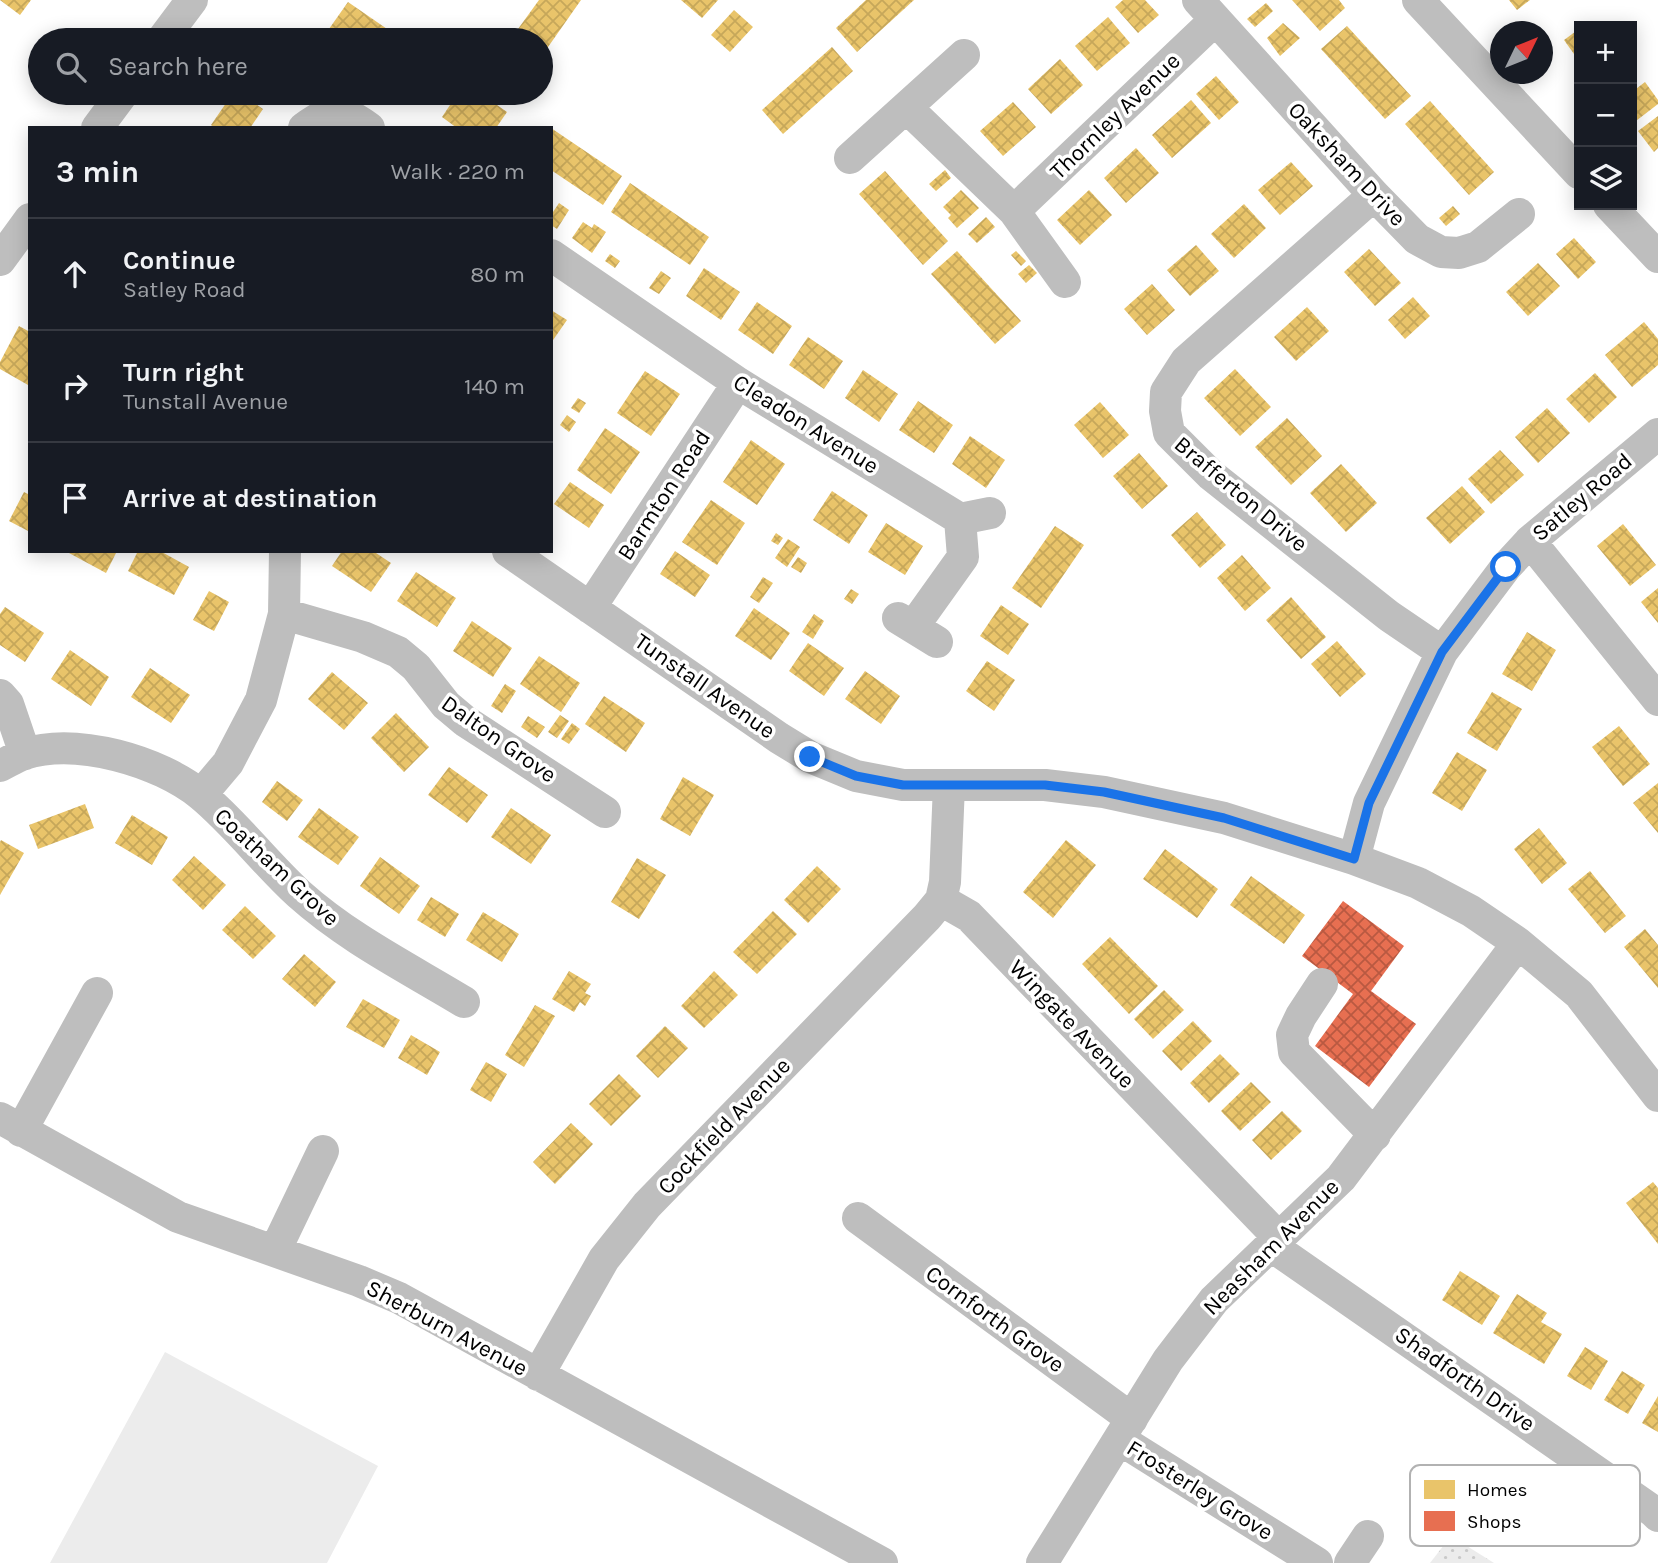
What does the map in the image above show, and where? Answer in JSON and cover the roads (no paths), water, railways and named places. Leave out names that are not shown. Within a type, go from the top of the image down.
[{"type":"street","points":[[171,28],[192,0]]},
{"type":"street","points":[[1421,1],[1574,168]]},
{"type":"street","name":"Oaksham Drive","points":[[1207,10],[1417,239],[1441,252],[1459,253],[1478,247],[1519,214]]},
{"type":"street","name":"Thornley Avenue","points":[[1014,212],[1207,10]]},
{"type":"street","points":[[850,158],[964,55]]},
{"type":"street","points":[[98,126],[114,105]]},
{"type":"street","points":[[908,108],[1014,212],[1065,282]]},
{"type":"street","points":[[307,126],[324,114],[349,113],[366,126]]},
{"type":"street","name":"Brafferton Drive","points":[[1374,195],[1186,361],[1166,392],[1165,411],[1169,433],[1211,475],[1389,616],[1442,652]]},
{"type":"street","points":[[1614,210],[1658,257]]},
{"type":"street","points":[[0,260],[28,224]]},
{"type":"street","name":"Cleadon Avenue","points":[[553,256],[738,383],[975,516],[963,557],[916,629]]},
{"type":"street","name":"Barmton Road","points":[[590,608],[738,383]]},
{"type":"street","name":"Satley Road","points":[[1354,859],[1369,803],[1442,652],[1506,567],[1530,541],[1658,434]]},
{"type":"street","points":[[1530,541],[1658,700]]},
{"type":"street","points":[[201,795],[228,763],[261,700],[284,614],[285,553]]},
{"type":"street","name":"Tunstall Avenue","points":[[512,553],[768,731],[810,757],[856,776],[903,785],[1045,785],[1104,792],[1224,818],[1354,859],[1418,883],[1471,911],[1518,943],[1579,994],[1658,1096]]},
{"type":"street","name":"Dalton Grove","points":[[284,614],[363,637],[398,652],[416,667],[446,705],[465,721],[606,812]]},
{"type":"street","points":[[0,695],[8,704],[13,760]]},
{"type":"street","name":"Coatham Grove","points":[[13,760],[62,749],[96,751],[144,762],[201,795],[299,894],[331,920],[464,1002]]},
{"type":"street","points":[[941,900],[945,882],[949,785]]},
{"type":"street","name":"Wingate Avenue","points":[[941,900],[969,916],[1275,1241]]},
{"type":"street","name":"Cockfield Avenue","points":[[538,1376],[604,1259],[647,1205],[941,900]]},
{"type":"street","name":"Neasham Avenue","points":[[1042,1563],[1168,1360],[1214,1300],[1341,1178],[1518,943]]},
{"type":"street","points":[[1322,985],[1292,1035],[1294,1052],[1375,1135]]},
{"type":"street","points":[[11,1124],[85,1040],[97,993]]},
{"type":"street","name":"Sherburn Avenue","points":[[11,1124],[178,1217],[399,1298],[882,1563]]},
{"type":"street","points":[[275,1251],[322,1171]]},
{"type":"street","name":"Cornforth Grove","points":[[858,1218],[1125,1429]]},
{"type":"street","name":"Shadforth Drive","points":[[1275,1241],[1588,1465]]},
{"type":"street","name":"Frosterley Grove","points":[[1125,1429],[1317,1563]]},
{"type":"street","name":"Shadforth Drive","points":[[1640,1502],[1658,1517]]},
{"type":"street","points":[[1350,1563],[1368,1536]]}]
